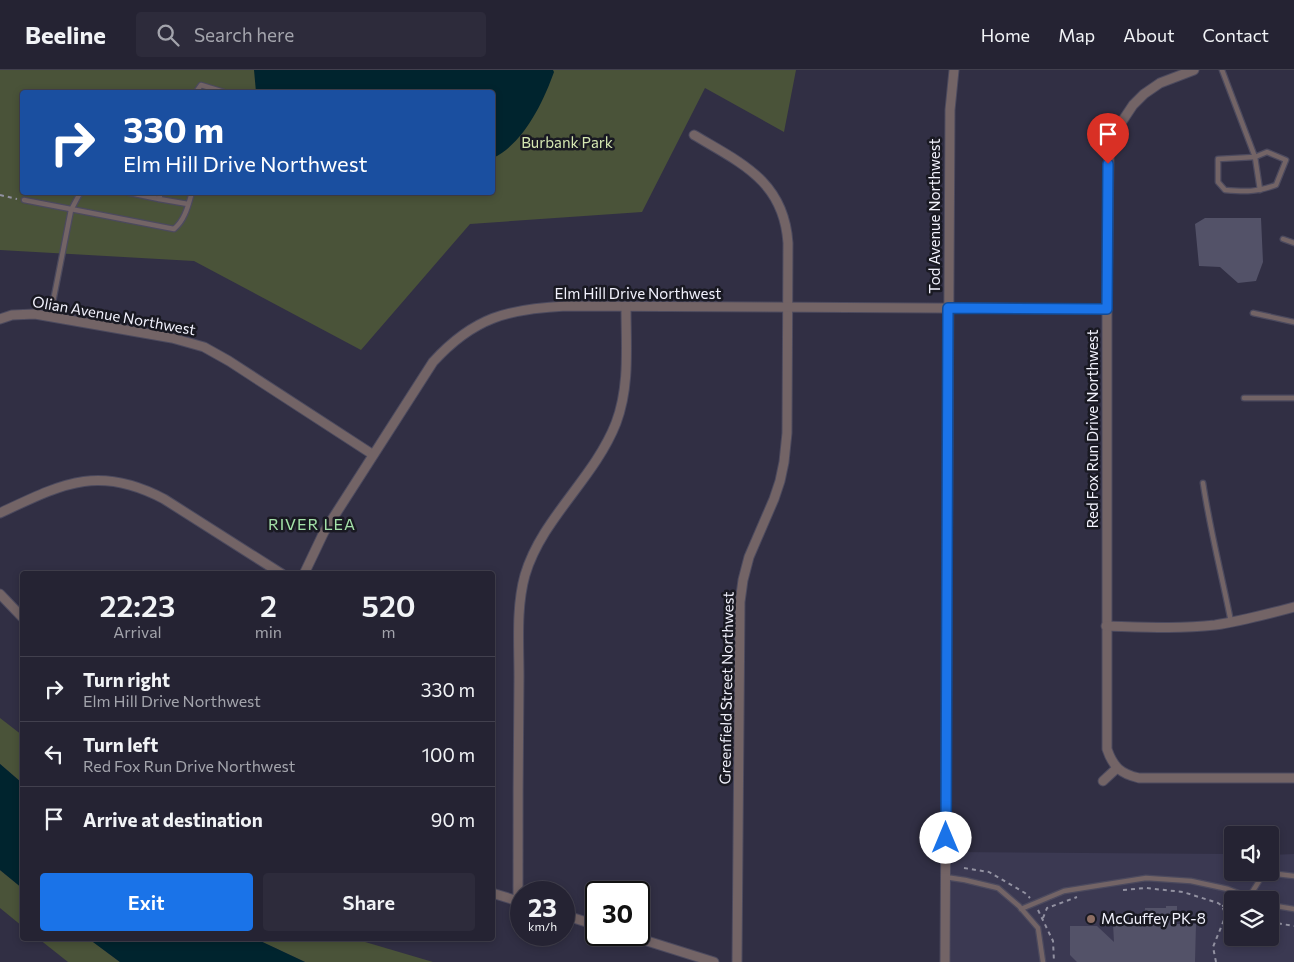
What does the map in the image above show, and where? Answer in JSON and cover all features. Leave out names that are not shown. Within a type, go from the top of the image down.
[{"type":"street","name":"Tod Avenue Northwest","points":[[945,962],[948,308],[950,110],[954,70]]},
{"type":"street","name":"Red Fox Run Drive Northwest","points":[[1117,768],[1110,758],[1106,746],[1108,164],[1114,138],[1124,117],[1144,94],[1160,82],[1194,70]]},
{"type":"street","name":"Greenfield Street Northwest","points":[[694,135],[751,169],[764,182],[783,215],[787,234],[787,433],[784,462],[774,499],[749,557],[740,602],[737,962]]},
{"type":"street","name":"Elm Hill Drive Northwest","points":[[305,571],[324,532],[372,454],[433,362],[451,343],[475,326],[502,315],[530,308],[566,306],[1107,309]]},
{"type":"street","points":[[519,881],[519,669],[522,588],[528,565],[538,544],[601,452],[616,423],[625,385],[626,307]]},
{"type":"street","name":"Olian Avenue Northwest","points":[[0,319],[24,314],[50,317],[172,338],[204,347],[229,361],[372,454]]},
{"type":"street","points":[[0,513],[49,490],[70,483],[95,481],[121,483],[151,492],[164,499],[277,571]]},
{"type":"street","points":[[0,594],[20,615]]},
{"type":"street","points":[[1106,626],[1188,626],[1231,622],[1251,619],[1294,607]]},
{"type":"street","points":[[1103,781],[1117,768],[1127,775],[1139,778],[1294,778]]},
{"type":"street","points":[[495,894],[510,898]]},
{"type":"street","points":[[650,942],[714,962]]},
{"type":"lane","points":[[1222,70],[1255,157],[1260,190]]},
{"type":"lane","points":[[197,90],[201,84],[218,90]]},
{"type":"lane","points":[[1267,152],[1286,160],[1276,185],[1260,190],[1246,192],[1225,190],[1218,182],[1218,159],[1255,157],[1267,152]]},
{"type":"lane","points":[[50,317],[71,210],[79,195]]},
{"type":"lane","points":[[140,195],[188,204]]},
{"type":"lane","points":[[159,199],[160,195]]},
{"type":"lane","points":[[24,200],[174,229],[184,217],[191,195]]},
{"type":"lane","points":[[1283,239],[1294,243]]},
{"type":"lane","points":[[1253,313],[1294,322]]},
{"type":"lane","points":[[1244,398],[1294,398]]},
{"type":"lane","points":[[1203,483],[1210,531],[1223,580],[1231,622]]},
{"type":"lane","points":[[1253,891],[1261,878],[1269,873],[1294,876]]},
{"type":"lane","points":[[946,877],[998,888],[1021,908],[1038,928],[1043,962]]},
{"type":"lane","points":[[1021,908],[1064,891],[1146,878],[1191,881],[1233,891]]},
{"type":"lane","points":[[1279,906],[1294,909]]},
{"type":"path","points":[[0,194],[24,200]]},
{"type":"path","points":[[1117,890],[1146,888],[1183,892],[1218,903],[1224,910]]},
{"type":"path","points":[[1043,918],[1047,908],[1084,895]]},
{"type":"path","points":[[1216,962],[1213,946],[1224,920]]},
{"type":"path","points":[[1279,924],[1294,926]]},
{"type":"shaded area","name":"McGuffey PK-8","points":[[951,852],[1224,854],[1224,881],[1279,881],[1279,855],[1294,854],[1294,962],[950,962]]},
{"type":"green space","name":"Burbank Park","points":[[0,70],[796,70],[784,132],[705,88],[642,212],[470,224],[361,350],[194,261],[0,250]]},
{"type":"green space","points":[[0,718],[20,733],[20,781],[0,764]]},
{"type":"green space","points":[[0,870],[20,886],[20,924],[0,908]]},
{"type":"green space","points":[[42,941],[92,941],[120,962],[68,962]]},
{"type":"green space","points":[[260,941],[362,941],[433,962],[305,962]]},
{"type":"water","points":[[254,70],[553,70],[554,72],[538,109],[523,133],[504,152],[495,157],[495,90],[256,90]]},
{"type":"water","points":[[0,764],[20,781],[20,886],[0,870]]},
{"type":"water","points":[[92,941],[260,941],[305,962],[120,962]]},
{"type":"building","points":[[1205,218],[1261,218],[1263,262],[1256,281],[1238,283],[1220,267],[1199,266],[1195,224]]},
{"type":"building","points":[[1166,906],[1177,906],[1177,924],[1196,924],[1195,962],[1077,962],[1070,955],[1070,926],[1097,926],[1114,942],[1113,924],[1144,924],[1145,908],[1166,908]]},
{"type":"place","name":"McGuffey PK-8","points":[[1091,919]]},
{"type":"district","name":"RIVER LEA","points":[[312,524]]},
{"type":"route","points":[[946,838],[948,308],[1107,309],[1108,164]]}]
